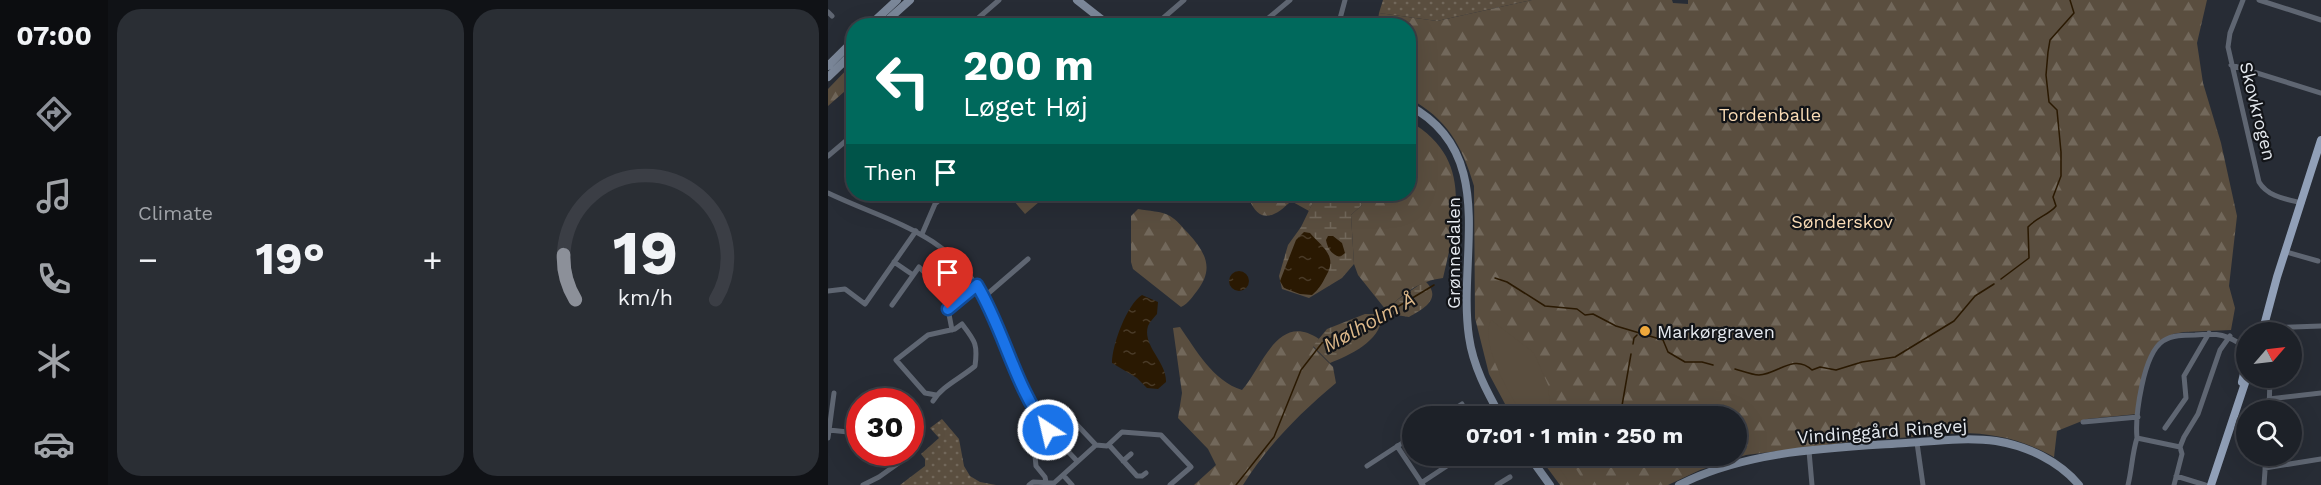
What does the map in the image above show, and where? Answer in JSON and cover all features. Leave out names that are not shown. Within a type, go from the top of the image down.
[{"type":"main road","points":[[2262,322],[2269,293],[2286,252],[2321,140]]},
{"type":"main road","points":[[2240,398],[2242,388]]},
{"type":"main road","points":[[2211,485],[2243,388]]},
{"type":"street","points":[[878,18],[897,0]]},
{"type":"street","points":[[890,18],[910,0]]},
{"type":"street","points":[[978,18],[999,0]]},
{"type":"street","points":[[1077,0],[1100,18]]},
{"type":"street","points":[[1163,18],[1184,0]]},
{"type":"street","points":[[1268,18],[1290,0]]},
{"type":"street","points":[[1340,18],[1345,0]]},
{"type":"street","name":"Skovkrogen","points":[[2243,0],[2230,33],[2228,47],[2230,65],[2259,182],[2265,190],[2300,203]]},
{"type":"street","points":[[2259,0],[2321,20]]},
{"type":"street","points":[[828,66],[846,48]]},
{"type":"street","points":[[828,77],[846,60]]},
{"type":"street","points":[[2230,65],[2321,93]]},
{"type":"street","name":"Grønnedalen","points":[[1416,109],[1439,127],[1462,163],[1469,203],[1469,337],[1484,387],[1495,406]]},
{"type":"street","points":[[828,156],[846,141]]},
{"type":"street","points":[[828,193],[846,200]]},
{"type":"street","points":[[847,201],[919,232],[950,253],[984,297],[1028,401],[1048,430],[1077,461]]},
{"type":"street","points":[[828,291],[845,289],[865,304],[894,262],[919,232],[938,201]]},
{"type":"street","points":[[2286,252],[2318,261]]},
{"type":"street","points":[[984,297],[1028,259]]},
{"type":"street","points":[[894,262],[913,275]]},
{"type":"street","points":[[892,305],[919,267],[940,288]]},
{"type":"street","points":[[952,330],[947,309],[977,285]]},
{"type":"street","points":[[962,324],[974,340],[977,350],[975,366],[934,398],[925,393],[896,360],[928,335],[952,330],[962,324]]},
{"type":"street","points":[[2302,328],[2321,326]]},
{"type":"street","points":[[2165,428],[2186,398],[2184,376],[2209,333]]},
{"type":"street","points":[[2128,485],[2147,367],[2153,352],[2162,341],[2182,335],[2209,333],[2230,336],[2236,340]]},
{"type":"street","points":[[2174,485],[2182,454],[2180,447],[2203,403],[2220,350],[2230,336]]},
{"type":"street","points":[[2270,388],[2270,399],[2321,393]]},
{"type":"street","points":[[828,438],[832,396]]},
{"type":"street","points":[[1064,411],[1096,445]]},
{"type":"street","points":[[2083,422],[2138,417]]},
{"type":"street","points":[[829,430],[846,432]]},
{"type":"street","points":[[1029,485],[1033,482],[1054,483],[1096,445],[1109,444],[1122,432],[1161,435],[1191,467],[1170,485]]},
{"type":"street","points":[[2137,438],[2180,447]]},
{"type":"street","name":"Vindinggård Ringvej","points":[[1679,485],[1740,463],[1809,451],[1981,439],[2018,446],[2052,461],[2079,485]]},
{"type":"street","points":[[1917,442],[1923,485]]},
{"type":"street","points":[[1367,466],[1402,443]]},
{"type":"street","points":[[1024,444],[1035,456],[1036,466],[1045,477],[1046,482]]},
{"type":"street","points":[[1109,444],[1137,476],[1146,473]]},
{"type":"street","points":[[1397,446],[1421,483]]},
{"type":"street","points":[[1809,451],[1812,485]]},
{"type":"street","points":[[1123,461],[1131,454]]},
{"type":"street","points":[[2265,485],[2265,468],[2321,459]]},
{"type":"street","points":[[863,485],[894,466]]},
{"type":"street","points":[[1413,485],[1421,483],[1447,466]]},
{"type":"street","points":[[1536,466],[1550,485]]},
{"type":"street","points":[[1063,475],[1072,485]]},
{"type":"street","points":[[2176,476],[2205,485]]},
{"type":"street","points":[[1497,485],[1510,477]]},
{"type":"green space","points":[[1383,0],[1532,0],[1437,21],[1379,13]]},
{"type":"green space","name":"Sønderskov","points":[[1532,0],[1672,0],[1673,3],[1688,4],[1688,0],[2207,0],[2197,43],[2203,83],[2221,143],[2237,216],[2229,286],[2235,308],[2231,330],[2173,334],[2150,354],[2137,414],[2087,419],[2057,431],[2054,457],[2009,439],[1985,434],[1960,433],[1849,442],[1747,455],[1747,406],[1506,406],[1489,374],[1475,318],[1474,186],[1464,158],[1451,134],[1434,115],[1416,102],[1416,18],[1437,21]]},
{"type":"green space","name":"Sønderskov","points":[[1379,13],[1415,18],[1378,18]]},
{"type":"green space","points":[[846,70],[846,90],[828,106],[828,89]]},
{"type":"green space","points":[[1416,126],[1430,136],[1444,153],[1452,171],[1456,191],[1453,233],[1443,278],[1426,282],[1412,289],[1386,310],[1358,275],[1354,264],[1351,215],[1362,205],[1361,201],[1416,201]]},
{"type":"green space","points":[[1014,201],[1040,201],[1025,214]]},
{"type":"green space","points":[[1250,201],[1291,201],[1279,211],[1268,216],[1258,213]]},
{"type":"green space","points":[[1291,201],[1314,201],[1309,211]]},
{"type":"green space","points":[[1314,201],[1361,201],[1362,205],[1351,215],[1354,264],[1342,278],[1309,298],[1282,289],[1279,276],[1288,245],[1301,227]]},
{"type":"green space","points":[[1138,209],[1163,213],[1173,218],[1194,240],[1206,260],[1206,275],[1202,283],[1190,300],[1181,307],[1133,269],[1131,216]]},
{"type":"green space","points":[[1425,281],[1430,287],[1432,298],[1425,307],[1409,317],[1390,314],[1386,310],[1397,300]]},
{"type":"green space","points":[[1365,314],[1381,314],[1381,323],[1372,339],[1356,351],[1330,363],[1313,346],[1327,329]]},
{"type":"green space","points":[[1491,320],[1534,353],[1548,385],[1550,406],[1517,406],[1498,370],[1489,342],[1488,330]]},
{"type":"green space","points":[[1180,327],[1214,372],[1222,380],[1242,390],[1273,345],[1282,337],[1293,332],[1305,332],[1319,339],[1313,347],[1333,367],[1336,383],[1285,430],[1243,485],[1194,485],[1216,465],[1208,449],[1178,418],[1182,393],[1173,328]]},
{"type":"green space","points":[[942,419],[959,439],[964,466],[970,476],[980,482],[996,485],[900,485],[925,466],[924,451],[939,438],[930,428]]},
{"type":"green space","name":"Sønderskov","points":[[1546,466],[1712,466],[1668,485],[1560,485]]},
{"type":"green space","points":[[1558,466],[1574,466],[1586,485],[1571,485]]},
{"type":"water","points":[[1304,232],[1310,233],[1330,258],[1329,269],[1323,282],[1312,295],[1300,294],[1284,288],[1280,281],[1296,240]]},
{"type":"water","points":[[1328,236],[1333,236],[1342,243],[1345,253],[1340,257],[1329,249],[1326,240]]},
{"type":"water","points":[[1239,271],[1246,274],[1249,281],[1246,288],[1239,291],[1232,288],[1229,281],[1232,274]]},
{"type":"water","points":[[1142,295],[1158,302],[1157,314],[1149,324],[1147,333],[1151,347],[1165,375],[1166,382],[1158,389],[1147,388],[1137,378],[1112,363],[1121,326],[1131,307]]},
{"type":"waterway","name":"Mølholm Å","points":[[2001,279],[2029,258],[2028,227],[2056,206],[2053,197],[2061,176],[2061,152],[2057,110],[2049,102],[2046,75],[2050,40],[2074,13],[2070,0]]},
{"type":"waterway","name":"Mølholm Å","points":[[1495,278],[1507,282],[1545,306],[1577,309],[1585,315],[1593,314],[1616,326],[1663,340],[1668,352],[1685,362],[1702,362],[1713,365]]},
{"type":"waterway","name":"Mølholm Å","points":[[1735,369],[1759,375],[1799,363],[1812,370],[1820,367],[1836,370],[1862,362],[1895,357],[1954,321],[1975,296],[1994,284]]},
{"type":"waterway","name":"Mølholm Å","points":[[1236,485],[1274,437],[1301,370],[1322,343],[1394,309],[1434,285]]},
{"type":"waterway","points":[[1633,344],[1637,335]]},
{"type":"waterway","points":[[1622,406],[1631,354]]},
{"type":"place","name":"Markørgraven","points":[[1645,331]]},
{"type":"route","points":[[948,309],[977,285],[993,315],[1019,383],[1048,430]]},
{"type":"park label","name":"Tordenballe","points":[[1770,114]]}]
